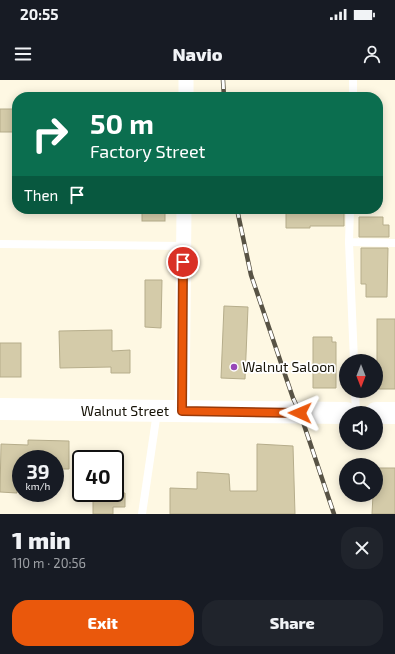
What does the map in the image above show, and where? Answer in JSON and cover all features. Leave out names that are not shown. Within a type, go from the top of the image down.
[{"type":"street","points":[[186,80],[186,92]]},
{"type":"street","points":[[182,411],[184,214]]},
{"type":"street","name":"Walnut Street","points":[[0,409],[339,413]]},
{"type":"street","points":[[383,414],[395,414]]},
{"type":"lane","points":[[353,80],[353,92]]},
{"type":"lane","points":[[350,214],[349,242],[354,354]]},
{"type":"lane","points":[[349,242],[395,243]]},
{"type":"lane","points":[[0,244],[183,246]]},
{"type":"lane","points":[[142,514],[158,411]]},
{"type":"building","points":[[0,109],[12,109],[12,132],[0,132]]},
{"type":"building","points":[[142,214],[165,214],[165,221],[142,221]]},
{"type":"building","points":[[286,214],[344,214],[344,226],[286,228]]},
{"type":"building","points":[[359,217],[383,217],[383,225],[389,225],[389,237],[359,237]]},
{"type":"building","points":[[361,248],[388,248],[387,297],[366,297],[366,284],[361,284]]},
{"type":"building","points":[[145,280],[162,280],[161,328],[145,327]]},
{"type":"building","points":[[224,306],[248,307],[245,379],[221,378]]},
{"type":"building","points":[[377,319],[395,319],[395,389],[383,389],[383,354],[377,354]]},
{"type":"building","points":[[112,330],[112,351],[130,350],[130,373],[111,373],[111,367],[60,368],[59,331]]},
{"type":"building","points":[[313,337],[332,337],[332,342],[336,342],[336,388],[313,388]]},
{"type":"building","points":[[0,343],[21,343],[21,377],[0,377]]},
{"type":"building","points":[[28,440],[69,441],[69,469],[64,469],[64,450],[12,450],[12,493],[0,492],[1,444],[28,445]]},
{"type":"building","points":[[257,444],[293,446],[295,514],[170,514],[170,488],[197,489],[197,472],[229,474],[230,491],[257,491]]},
{"type":"building","points":[[383,468],[395,468],[395,514],[372,514],[373,502],[383,502]]},
{"type":"building","points":[[125,493],[125,507],[113,507],[113,514],[93,514],[93,502],[124,502]]},
{"type":"railway","points":[[223,80],[224,92]]},
{"type":"railway","points":[[238,214],[251,275],[334,514]]},
{"type":"place","name":"Walnut Saloon","points":[[234,367]]},
{"type":"route","points":[[183,262],[182,411],[300,413]]}]
